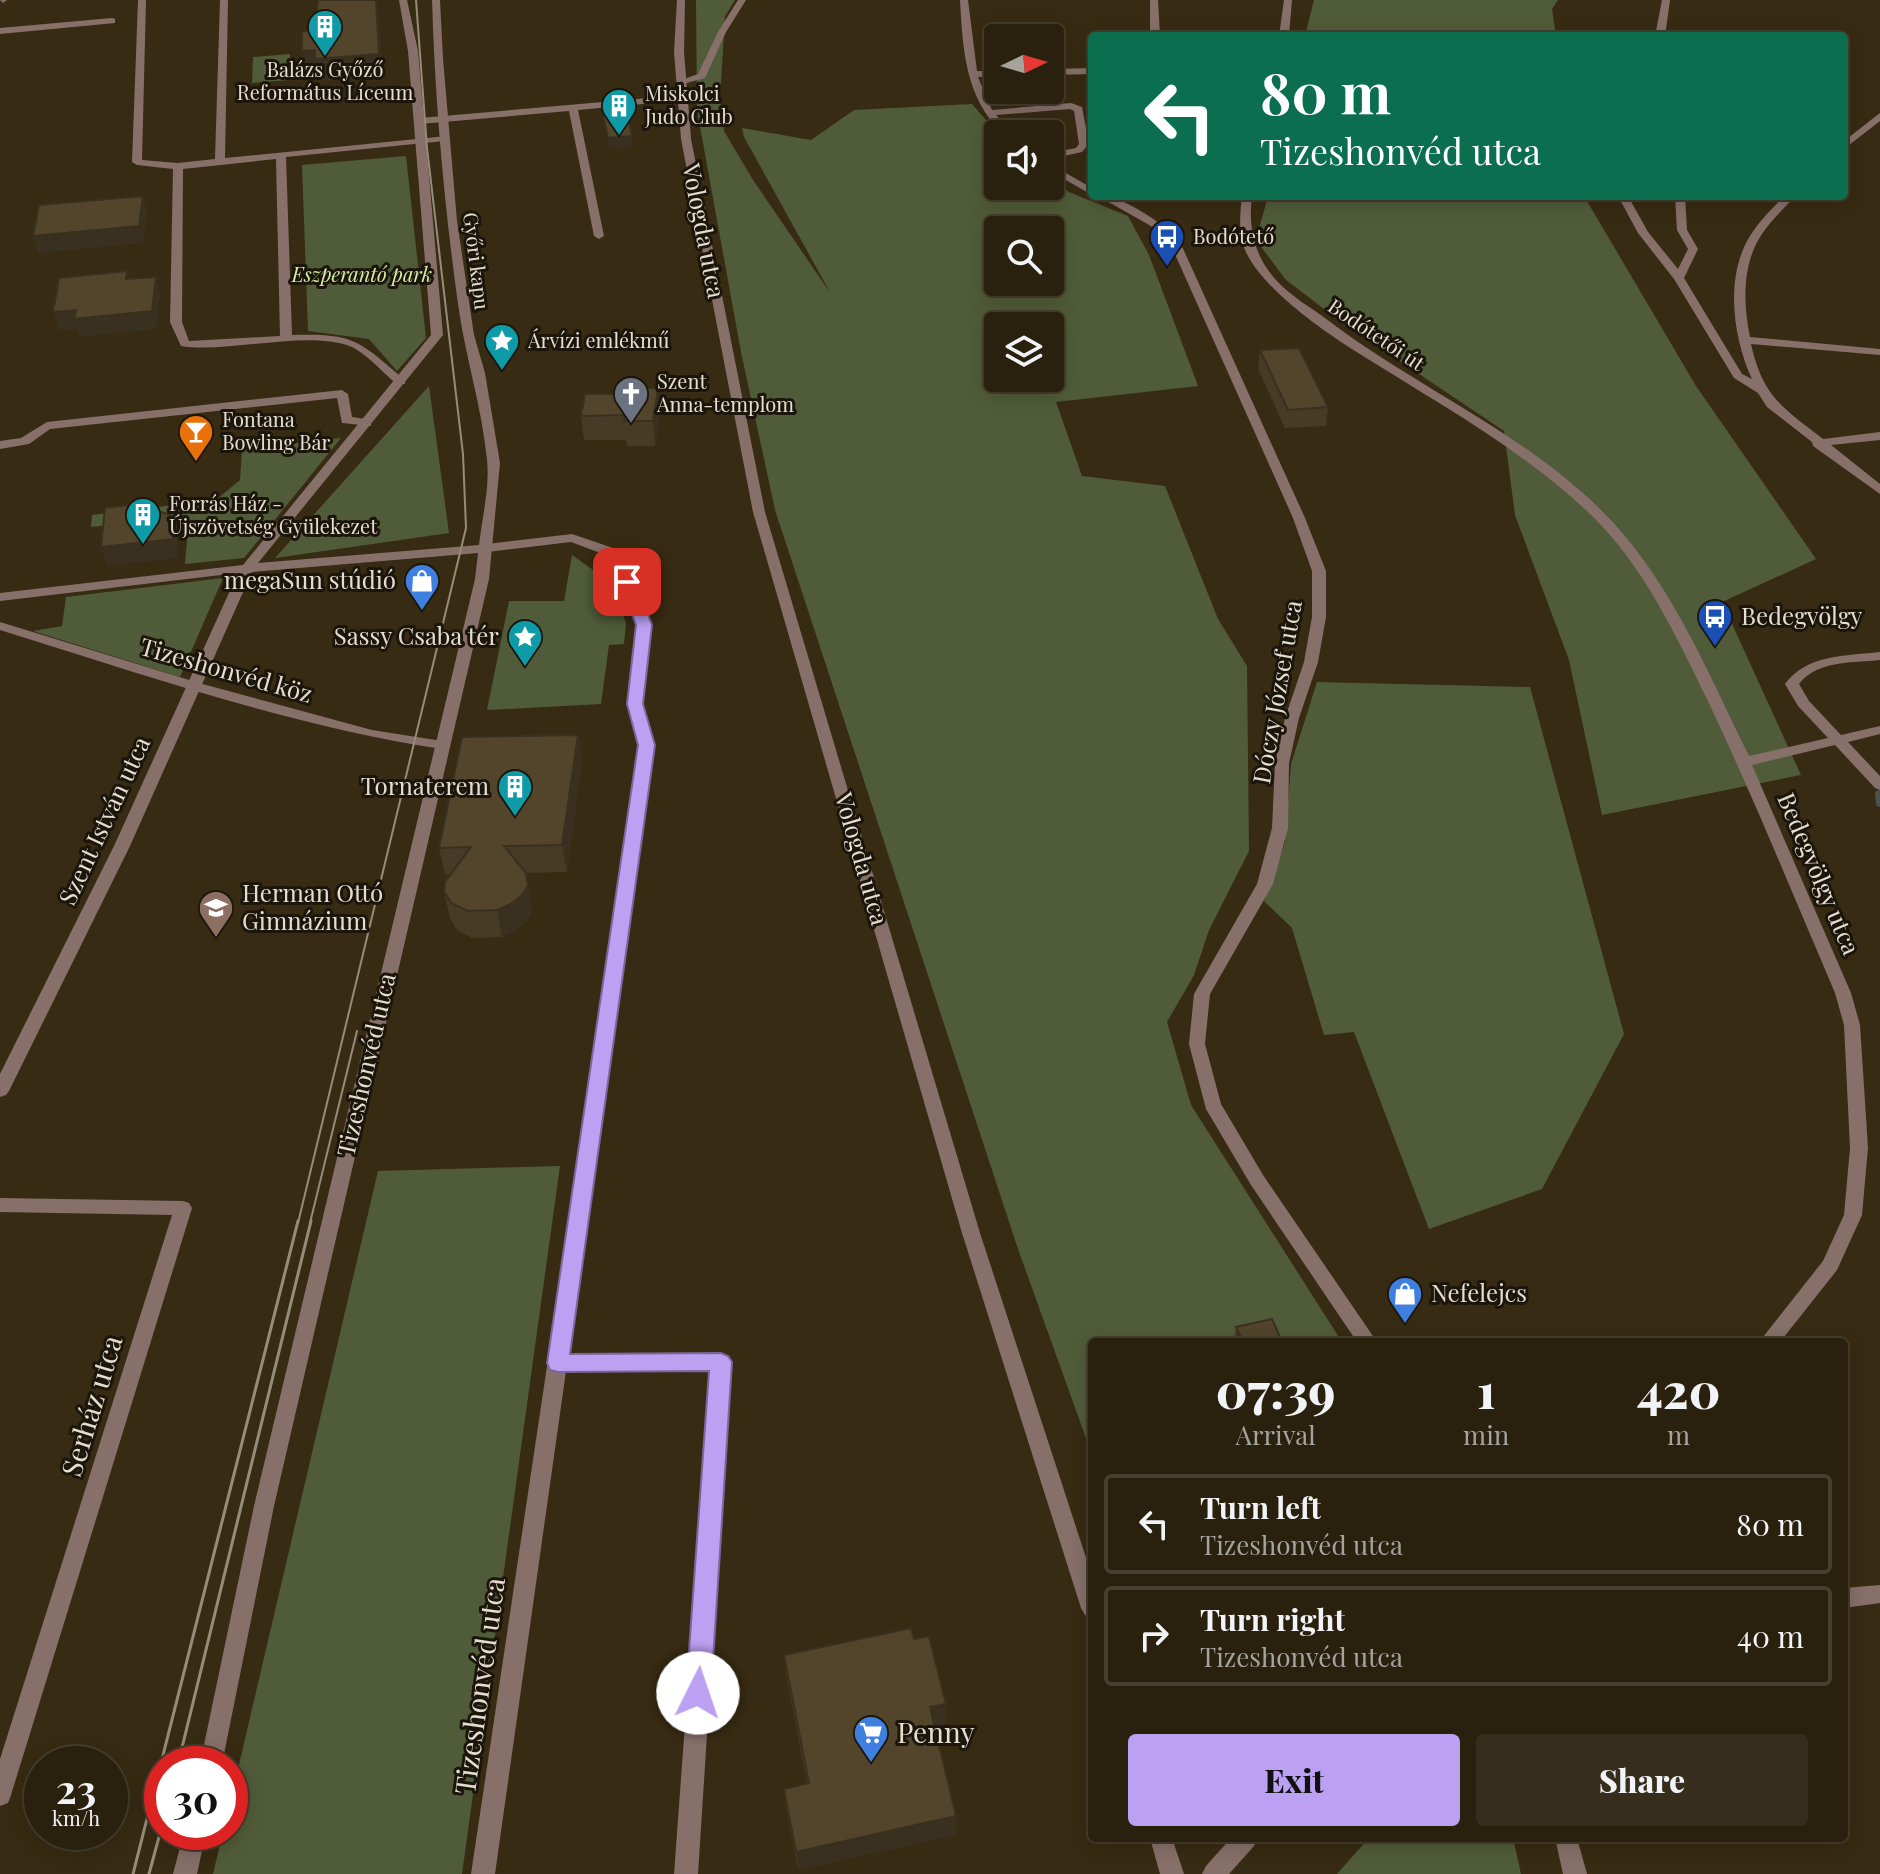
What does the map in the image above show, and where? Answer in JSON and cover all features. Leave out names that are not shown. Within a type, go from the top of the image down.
[{"type":"street","points":[[142,0],[137,67],[140,104],[137,162],[178,166],[444,138]]},
{"type":"street","points":[[220,162],[224,0]]},
{"type":"street","name":"Győri kapu","points":[[367,423],[437,335],[420,121],[403,0]]},
{"type":"street","name":"Győri kapu","points":[[436,0],[444,138],[468,335],[479,373],[494,463],[487,548]]},
{"type":"street","name":"Vologda utca","points":[[681,0],[679,41],[691,168],[759,512],[971,1233],[1088,1596]]},
{"type":"street","points":[[682,83],[702,76],[722,32],[742,0]]},
{"type":"street","points":[[964,0],[971,74],[989,113],[996,120]]},
{"type":"street","points":[[1154,0],[1155,32]]},
{"type":"street","points":[[1284,32],[1288,0]]},
{"type":"street","points":[[1661,32],[1666,0]]},
{"type":"street","points":[[0,31],[112,21]]},
{"type":"street","points":[[1064,72],[1088,71]]},
{"type":"street","points":[[971,74],[984,74]]},
{"type":"street","points":[[420,121],[683,98]]},
{"type":"street","points":[[989,113],[1071,106],[1079,109],[1084,144],[1079,150],[1064,153]]},
{"type":"street","points":[[573,108],[599,236]]},
{"type":"street","points":[[1848,143],[1880,116]]},
{"type":"street","points":[[281,155],[286,338]]},
{"type":"street","points":[[178,166],[174,244],[176,322],[185,344],[219,345],[286,338],[357,344],[401,382]]},
{"type":"street","points":[[1064,175],[1088,190]]},
{"type":"street","name":"Dóczy József utca","points":[[1115,200],[1155,224],[1175,242],[1299,518],[1319,571],[1319,617],[1314,647],[1282,763],[1280,828],[1265,884],[1202,994],[1197,1044],[1212,1104],[1257,1180],[1364,1338]]},
{"type":"street","name":"Bodótetői út","points":[[1246,200],[1244,220],[1250,249],[1272,283],[1353,345],[1542,464]]},
{"type":"street","points":[[1625,200],[1643,233],[1679,278],[1738,376],[1761,390]]},
{"type":"street","points":[[1679,278],[1687,268],[1693,249],[1682,230],[1680,200]]},
{"type":"street","points":[[1786,200],[1765,221],[1746,255],[1741,294],[1746,340],[1761,390],[1771,404],[1817,443],[1880,490]]},
{"type":"street","points":[[1746,340],[1880,352]]},
{"type":"street","points":[[0,445],[25,441],[47,426],[342,394],[346,420],[367,423]]},
{"type":"street","name":"Szent István utca","points":[[0,1091],[122,846],[247,568],[367,423]]},
{"type":"street","points":[[1817,443],[1880,436]]},
{"type":"street","name":"Bedegvölgy utca","points":[[1542,464],[1595,511],[1633,554],[1670,609],[1744,762],[1843,993],[1852,1025],[1859,1148],[1853,1215],[1830,1265],[1772,1338]]},
{"type":"street","name":"Tizeshonvéd utca","points":[[215,1746],[267,1491],[487,548],[572,538],[588,542],[608,551],[619,567],[635,596],[644,625],[635,704],[647,745],[483,1874]]},
{"type":"street","points":[[0,597],[247,568],[487,548]]},
{"type":"street","name":"Tizeshonvéd köz","points":[[0,626],[194,686],[371,734],[442,745]]},
{"type":"street","points":[[1880,656],[1818,665],[1797,675],[1792,684],[1803,703],[1835,740],[1880,785]]},
{"type":"street","points":[[1744,762],[1880,730]]},
{"type":"street","name":"Serház utca","points":[[0,1205],[183,1208],[0,1795]]},
{"type":"street","points":[[558,1363],[721,1362],[686,1874]]},
{"type":"street","points":[[1848,1598],[1880,1594]]},
{"type":"street","points":[[1162,1842],[1172,1874]]},
{"type":"street","points":[[1214,1874],[1242,1842]]},
{"type":"street","points":[[1567,1842],[1575,1874]]},
{"type":"street","points":[[185,1874],[191,1850]]},
{"type":"green space","points":[[696,0],[735,0],[725,16],[720,98],[724,131],[753,180],[831,294],[744,137],[742,128],[811,140],[854,110],[972,104],[986,120],[984,200],[1064,200],[1064,188],[1128,216],[1149,255],[1198,386],[1056,402],[1082,476],[1165,486],[1218,619],[1247,666],[1249,851],[1209,930],[1194,975],[1167,1022],[1191,1105],[1339,1338],[1088,1338],[1088,1444],[1018,1249],[775,510],[741,352],[697,110]]},
{"type":"green space","points":[[1314,0],[1558,0],[1552,9],[1555,32],[1306,32]]},
{"type":"green space","points":[[290,54],[290,80],[252,83],[253,57]]},
{"type":"green space","name":"Eszperantó park","points":[[406,156],[426,338],[397,371],[369,339],[308,331],[302,165]]},
{"type":"green space","points":[[1267,200],[1586,200],[1696,386],[1816,559],[1722,602],[1801,775],[1602,815],[1569,660],[1515,515],[1504,431],[1340,321],[1286,280],[1256,240]]},
{"type":"green space","points":[[429,386],[449,533],[275,558]]},
{"type":"green space","points":[[341,438],[244,558],[185,564],[189,517],[91,527],[92,515],[216,500],[240,480],[242,449]]},
{"type":"green space","points":[[572,555],[610,582],[626,623],[624,644],[609,645],[601,704],[487,710],[509,601],[564,601]]},
{"type":"green space","points":[[223,578],[180,677],[33,631],[62,626],[66,597]]},
{"type":"green space","points":[[1317,682],[1530,687],[1624,1034],[1542,1189],[1429,1229],[1354,1032],[1324,1035],[1292,928],[1264,901],[1285,842],[1291,764]]},
{"type":"green space","points":[[560,1166],[462,1874],[213,1874],[219,1850],[248,1850],[248,1746],[243,1746],[378,1171]]},
{"type":"green space","points":[[1365,1842],[1514,1842],[1521,1874],[1337,1874]]},
{"type":"building","points":[[318,0],[376,0],[379,54],[315,59],[315,50],[302,51],[302,31],[316,30]]},
{"type":"building","points":[[627,114],[632,136],[608,138],[603,116]]},
{"type":"building","points":[[143,196],[139,226],[33,236],[39,205]]},
{"type":"building","points":[[127,271],[126,279],[156,277],[152,311],[74,319],[76,310],[53,312],[59,278]]},
{"type":"building","points":[[1299,348],[1328,407],[1288,410],[1260,350]]},
{"type":"building","points":[[630,388],[658,388],[653,421],[624,421],[625,415],[581,416],[585,394],[629,394]]},
{"type":"building","points":[[135,504],[171,515],[173,539],[101,547],[105,508]]},
{"type":"building","name":"Tornaterem","points":[[578,735],[562,845],[504,846],[526,873],[528,885],[511,904],[497,910],[467,911],[451,903],[444,891],[445,882],[471,847],[439,848],[462,737]]},
{"type":"building","points":[[1272,1319],[1280,1338],[1241,1338],[1236,1327]]},
{"type":"building","name":"Penny","points":[[911,1628],[914,1639],[929,1636],[946,1704],[930,1707],[956,1816],[796,1852],[784,1789],[809,1783],[784,1655]]},
{"type":"waterway","points":[[1879,794],[1880,803]]},
{"type":"tram line","points":[[298,1223],[466,528],[463,454],[427,148],[416,0]]},
{"type":"tram line","points":[[310,1223],[357,1031]]},
{"type":"tram line","points":[[133,1874],[298,1221]]},
{"type":"tram line","points":[[182,1746],[311,1221]]},
{"type":"tram line","points":[[149,1874],[156,1850]]},
{"type":"place","name":"Balázs Győző Református Líceum","points":[[325,58]]},
{"type":"place","name":"Miskolci Judo Club","points":[[619,137]]},
{"type":"place","name":"Bodótető","points":[[1167,268]]},
{"type":"place","name":"Árvízi emlékmű","points":[[502,372]]},
{"type":"place","name":"Szent Anna-templom","points":[[631,425]]},
{"type":"place","name":"Fontana Bowling Bár","points":[[196,463]]},
{"type":"place","name":"Forrás Ház - Újszövetség Gyülekezet","points":[[143,546]]},
{"type":"place","name":"megaSun stúdió","points":[[422,612]]},
{"type":"place","name":"Bedegvölgy","points":[[1715,648]]},
{"type":"place","name":"Sassy Csaba tér","points":[[525,668]]},
{"type":"place","name":"Tornaterem","points":[[515,818]]},
{"type":"place","name":"Herman Ottó Gimnázium","points":[[216,939]]},
{"type":"place","name":"Nefelejcs","points":[[1405,1325]]},
{"type":"place","name":"Penny","points":[[871,1764]]},
{"type":"route","points":[[627,582],[644,625],[635,704],[647,745],[558,1363],[721,1362],[698,1693]]}]
